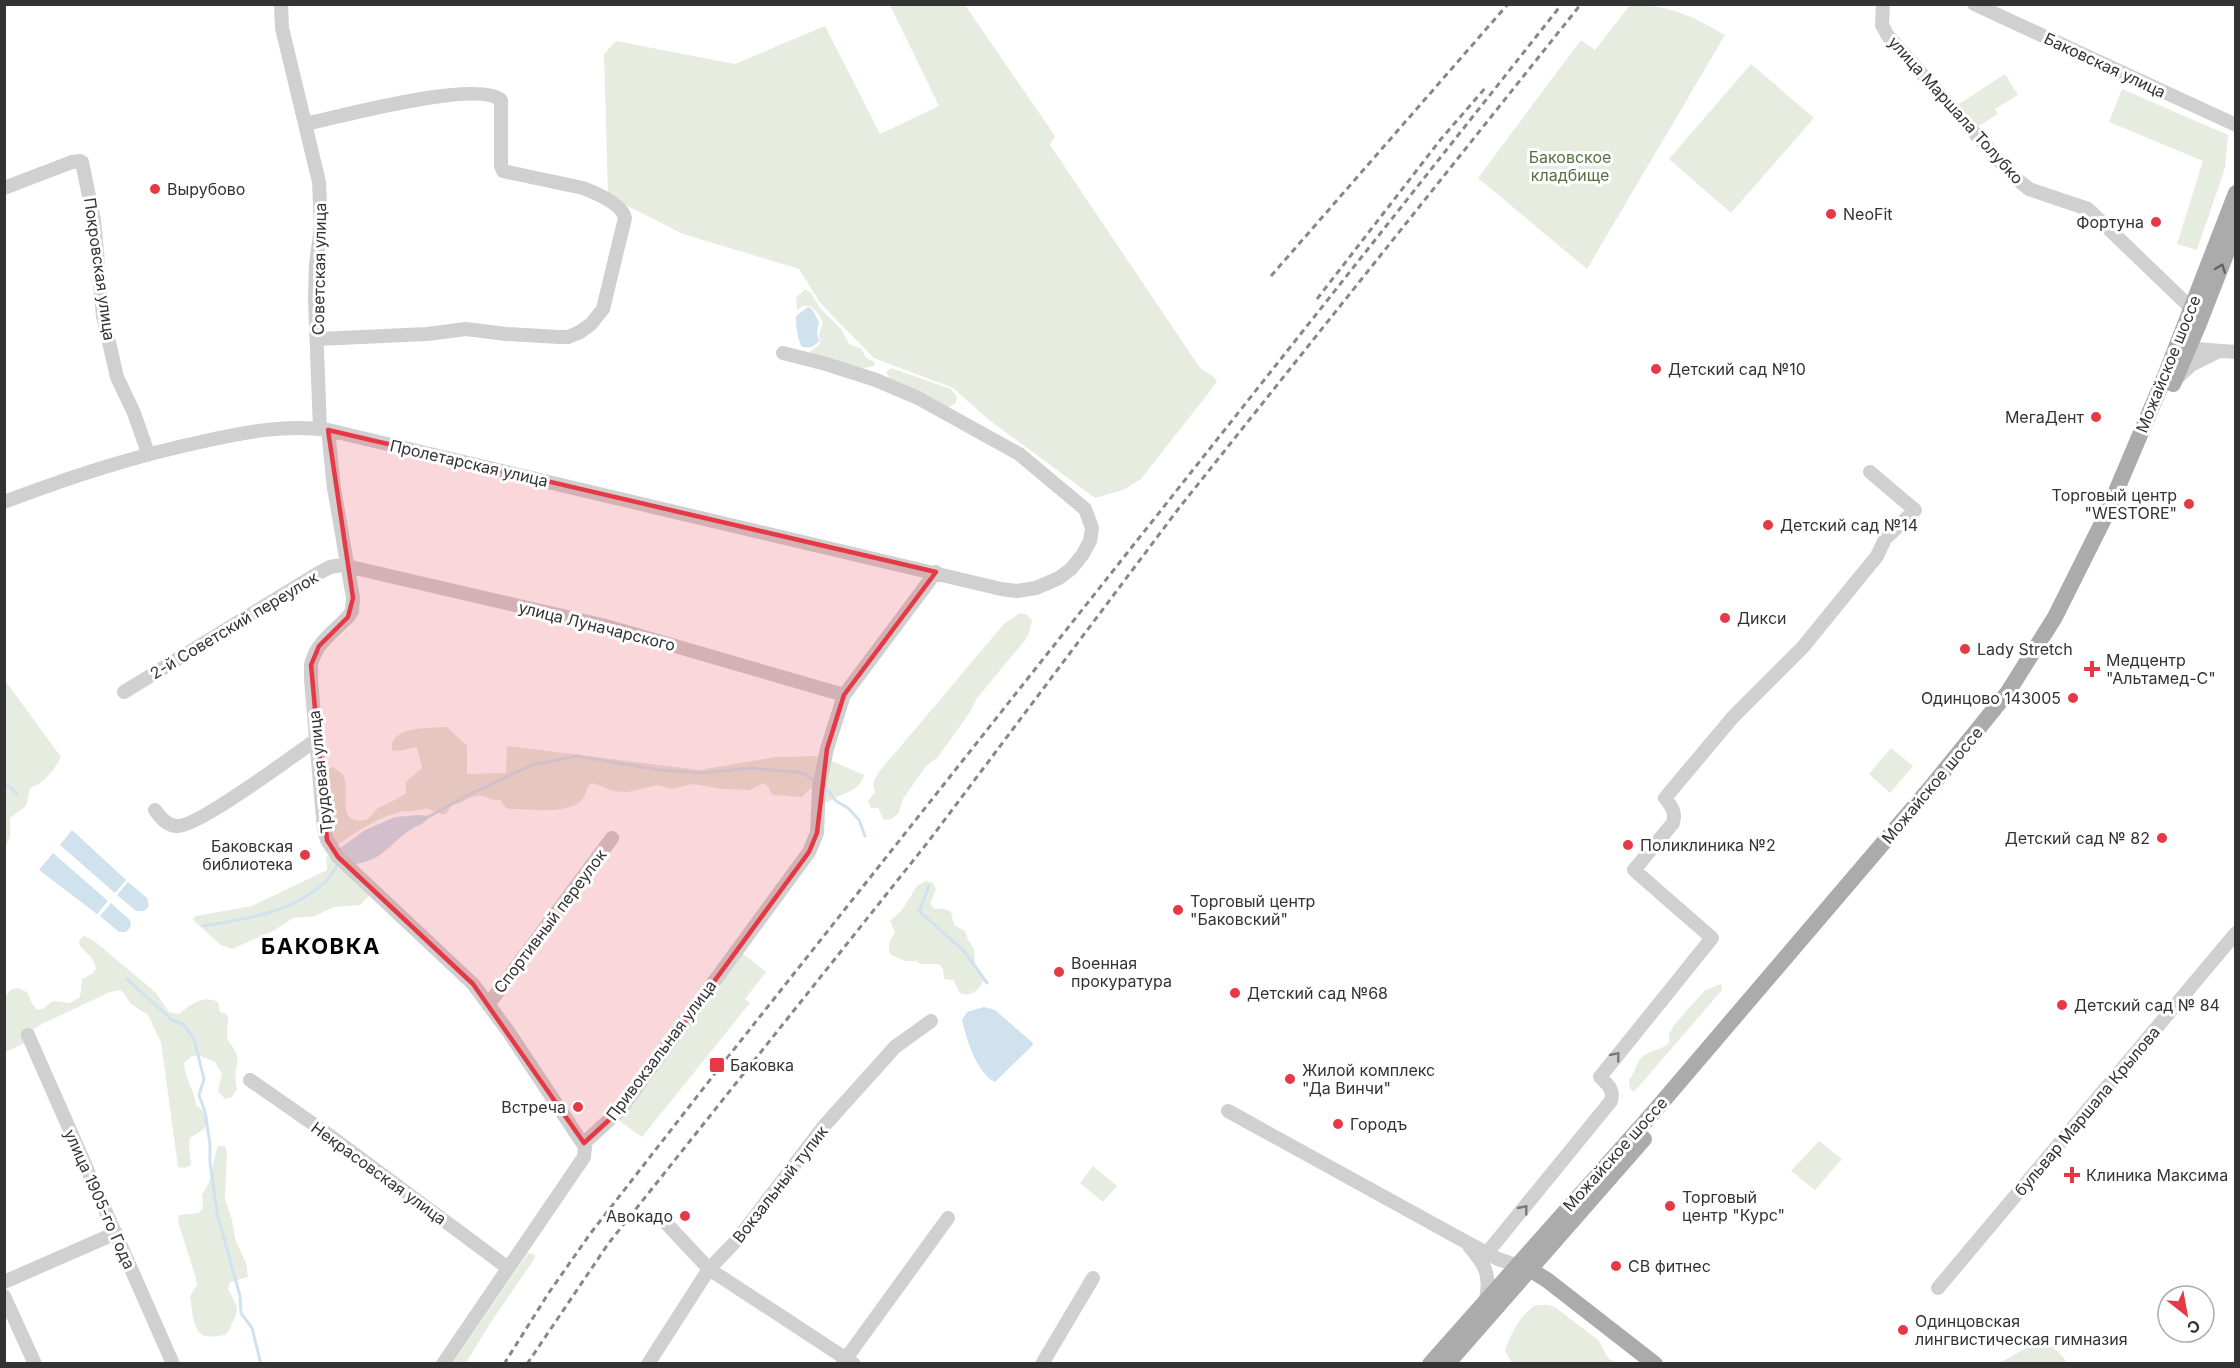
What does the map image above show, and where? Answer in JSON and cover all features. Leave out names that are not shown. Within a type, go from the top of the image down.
[{"type":"main road","name":"Можайское шоссе","points":[[1523,1267],[1660,1121],[2008,709],[2050,647],[2114,522],[2175,380],[2191,308],[2235,193]]},
{"type":"main road","name":"Можайское шоссе","points":[[1523,1267],[1931,787],[2008,692],[2055,617],[2101,525],[2235,229]]},
{"type":"main road","points":[[1430,1364],[1486,1299],[1523,1267]]},
{"type":"main road","points":[[1447,1364],[1523,1267]]},
{"type":"main road","points":[[1523,1267],[1547,1280],[1655,1364]]},
{"type":"street","name":"Советская улица","points":[[282,4],[282,28],[319,182],[321,227],[316,264],[315,299],[324,429]]},
{"type":"street","name":"улица Маршала Толубко","points":[[1883,4],[1882,25],[1888,36],[2014,177],[2029,189],[2088,209],[2191,308]]},
{"type":"street","name":"Баковская улица","points":[[1974,4],[2235,125]]},
{"type":"street","points":[[305,124],[430,97],[462,93],[494,96],[501,100],[501,166],[503,171],[583,188],[622,211],[625,218],[603,309],[591,324],[568,337],[506,334],[466,329],[426,334],[318,339]]},
{"type":"street","name":"Покровская улица","points":[[4,188],[72,162],[80,160],[82,162],[94,220],[103,316],[117,377],[134,413],[148,453]]},
{"type":"street","points":[[2182,348],[2235,352]]},
{"type":"street","points":[[2175,380],[2192,365],[2219,352]]},
{"type":"street","name":"Пролетарская улица","points":[[4,502],[148,453],[248,433],[288,428],[324,429],[1001,589],[1017,591],[1036,588],[1059,578],[1071,569],[1083,554],[1090,541],[1092,528],[1085,509],[1019,454],[918,398],[876,380],[783,353]]},
{"type":"street","name":"Трудовая улица","points":[[324,429],[353,598],[352,611],[319,646],[311,665],[324,830],[327,840],[332,851],[473,984],[584,1143]]},
{"type":"street","points":[[1486,1253],[1611,1101],[1613,1093],[1611,1087],[1600,1077],[1712,938],[1634,870],[1673,823],[1675,815],[1673,808],[1665,798],[1733,717],[1803,647],[1877,556],[1885,539],[1915,510],[1870,472]]},
{"type":"street","name":"2-й Советский переулок","points":[[124,692],[317,574],[330,567],[347,565]]},
{"type":"street","name":"улица Луначарского","points":[[347,565],[606,626],[844,695]]},
{"type":"street","name":"Привокзальная улица","points":[[442,1364],[584,1157],[584,1143],[620,1110],[814,843],[818,823],[819,787],[827,749],[844,695],[936,572]]},
{"type":"street","points":[[155,810],[162,820],[176,826],[188,824],[224,804],[316,740]]},
{"type":"street","name":"Спортивный переулок","points":[[488,1005],[612,838]]},
{"type":"street","name":"бульвар Маршала Крылова","points":[[1938,1288],[2235,933]]},
{"type":"street","name":"Вокзальный тупик","points":[[648,1364],[709,1269],[737,1240],[824,1126],[896,1047],[932,1021]]},
{"type":"street","name":"улица 1905-го Года","points":[[28,1035],[173,1364]]},
{"type":"street","name":"Некрасовская улица","points":[[250,1080],[508,1268]]},
{"type":"street","points":[[1228,1111],[1486,1253],[1523,1267]]},
{"type":"street","points":[[667,1224],[709,1269],[848,1362],[948,1218]]},
{"type":"street","points":[[4,1282],[116,1233]]},
{"type":"street","points":[[1466,1242],[1487,1271],[1489,1286],[1486,1299]]},
{"type":"street","points":[[1042,1364],[1093,1278]]},
{"type":"street","points":[[4,1296],[34,1364]]},
{"type":"highlighted area","points":[[328,430],[936,572],[844,695],[827,749],[817,833],[809,852],[620,1110],[584,1143],[473,984],[338,857],[327,840],[311,665],[319,646],[348,617],[353,598]]},
{"type":"green space","points":[[890,5],[965,5],[1055,136],[1050,145],[1200,368],[1213,376],[1217,382],[1141,479],[1123,490],[1095,498],[989,420],[953,388],[874,358],[821,304],[799,269],[683,234],[608,196],[604,54],[616,41],[735,64],[825,26],[880,134],[939,106]]},
{"type":"green space","name":"Баковское кладбище","points":[[1630,5],[1644,5],[1680,12],[1725,35],[1587,269],[1478,178],[1581,40],[1595,50]]},
{"type":"green space","points":[[1751,64],[1814,118],[1731,213],[1669,159]]},
{"type":"green space","points":[[2005,74],[2018,95],[1995,109],[1998,114],[1978,126],[1960,109],[1959,104]]},
{"type":"green space","points":[[2122,89],[2228,135],[2225,168],[2197,250],[2177,244],[2203,161],[2109,122]]},
{"type":"green space","points":[[805,289],[841,329],[849,344],[862,349],[866,358],[875,362],[874,366],[849,367],[807,354],[820,344],[819,334],[823,323],[819,314],[810,306],[797,310],[796,298]]},
{"type":"green space","points":[[891,368],[951,389],[957,397],[956,403],[947,408],[890,379],[886,372]]},
{"type":"green space","points":[[1020,613],[1032,620],[1026,639],[977,698],[970,712],[938,757],[926,766],[903,799],[898,814],[891,819],[884,820],[878,808],[871,808],[868,801],[875,792],[873,783],[878,773],[1004,624]]},
{"type":"green space","points":[[4,679],[61,757],[48,776],[30,788],[26,806],[10,818],[10,837],[5,848]]},
{"type":"green space","points":[[447,727],[467,746],[467,774],[506,773],[507,746],[700,770],[775,757],[819,756],[820,761],[815,771],[813,786],[802,797],[772,795],[768,786],[763,783],[750,790],[692,784],[672,789],[658,785],[628,792],[613,791],[593,783],[589,785],[580,802],[566,808],[511,809],[506,808],[500,800],[476,796],[452,805],[446,814],[426,808],[385,817],[337,845],[332,837],[333,827],[325,772],[328,768],[333,767],[344,777],[347,814],[357,821],[367,820],[378,808],[406,793],[406,782],[422,768],[417,747],[399,751],[392,750],[397,736],[422,728]]},
{"type":"green space","points":[[1891,748],[1913,766],[1890,793],[1869,774]]},
{"type":"green space","points":[[832,761],[864,775],[862,781],[854,789],[826,802],[823,796],[828,762]]},
{"type":"green space","points":[[326,856],[344,866],[366,891],[369,896],[360,905],[334,907],[315,916],[293,918],[273,931],[232,949],[221,945],[193,920],[194,917],[201,915],[252,906],[327,870]]},
{"type":"green space","points":[[926,881],[933,883],[936,889],[930,904],[935,909],[945,909],[951,912],[954,925],[965,931],[974,949],[975,965],[984,979],[978,989],[971,993],[960,993],[953,980],[944,979],[943,969],[939,964],[921,964],[891,955],[889,943],[895,932],[890,921],[902,910],[917,886]]},
{"type":"green space","points":[[84,936],[93,940],[155,992],[169,1012],[178,1014],[196,1002],[206,999],[218,1002],[220,1012],[228,1016],[227,1039],[237,1059],[237,1089],[232,1097],[225,1099],[218,1091],[222,1074],[215,1062],[198,1055],[192,1056],[184,1063],[196,1105],[208,1119],[204,1129],[190,1138],[191,1165],[185,1168],[178,1167],[161,1042],[148,1015],[131,1004],[120,990],[110,992],[42,1024],[34,1029],[30,1038],[5,1052],[5,998],[10,990],[19,988],[28,993],[37,1010],[43,1009],[53,1001],[69,1003],[80,997],[82,979],[93,973],[96,968],[92,958],[80,946],[79,940]]},
{"type":"green space","points":[[742,953],[766,972],[745,999],[750,1003],[642,1137],[618,1120]]},
{"type":"green space","points":[[1721,984],[1722,990],[1634,1092],[1630,1089],[1629,1080],[1641,1058],[1669,1043],[1669,1034],[1674,1025],[1705,990]]},
{"type":"green space","points":[[1819,1141],[1842,1159],[1815,1190],[1791,1171]]},
{"type":"green space","points":[[218,1146],[225,1146],[227,1152],[225,1200],[232,1219],[235,1239],[246,1263],[248,1277],[230,1282],[228,1289],[237,1312],[228,1332],[225,1335],[205,1336],[197,1329],[193,1318],[190,1296],[197,1285],[196,1278],[178,1222],[179,1215],[199,1213],[203,1207],[202,1195],[210,1177]]},
{"type":"green space","points":[[1093,1166],[1117,1186],[1103,1202],[1080,1183]]},
{"type":"green space","points":[[528,1253],[534,1254],[535,1258],[466,1363],[452,1364]]},
{"type":"green space","points":[[1535,1305],[1549,1305],[1556,1308],[1598,1340],[1608,1358],[1616,1363],[1512,1363],[1505,1351],[1507,1345],[1521,1319]]},
{"type":"green space","points":[[2034,1344],[2054,1348],[2067,1363],[1999,1363]]},
{"type":"water","points":[[808,307],[812,309],[819,322],[817,332],[819,341],[812,347],[802,347],[798,336],[796,316]]},
{"type":"water","points":[[430,816],[424,823],[410,830],[371,860],[353,864],[339,849],[365,830],[395,817]]},
{"type":"water","points":[[72,830],[126,880],[115,893],[60,845]]},
{"type":"water","points":[[53,853],[108,901],[97,914],[39,870]]},
{"type":"water","points":[[128,882],[147,898],[149,906],[144,911],[136,911],[117,895]]},
{"type":"water","points":[[111,903],[130,920],[131,926],[126,932],[119,932],[100,916]]},
{"type":"water","points":[[984,1007],[995,1010],[1033,1043],[995,1082],[988,1077],[978,1063],[962,1020],[967,1012]]},
{"type":"waterway","points":[[428,817],[532,765],[577,756],[659,770],[702,773],[751,768],[803,773],[815,781]]},
{"type":"waterway","points":[[4,786],[9,786],[17,794]]},
{"type":"waterway","points":[[824,786],[836,801],[848,808],[859,820],[865,836]]},
{"type":"waterway","points":[[203,926],[235,921],[282,908],[311,893],[324,883],[338,864]]},
{"type":"waterway","points":[[929,886],[919,911],[964,951],[987,983]]},
{"type":"waterway","points":[[127,979],[172,1020],[183,1024],[194,1039],[204,1079],[199,1095],[205,1112],[210,1144],[210,1162],[217,1213],[240,1296],[241,1313],[252,1328],[261,1364]]},
{"type":"railway","points":[[1271,276],[1508,4]]},
{"type":"railway","points":[[504,1364],[548,1294],[590,1234],[1562,4]]},
{"type":"railway","points":[[527,1364],[608,1244],[928,842],[1179,508],[1581,4]]},
{"type":"railway","points":[[1317,299],[1441,139],[1487,86]]},
{"type":"place","name":"Вырубово","points":[[155,189]]},
{"type":"place","name":"NeoFit","points":[[1831,214]]},
{"type":"place","name":"Фортуна","points":[[2156,222]]},
{"type":"place","name":"Детский сад №10","points":[[1656,369]]},
{"type":"place","name":"МегаДент","points":[[2096,417]]},
{"type":"place","name":"Торговый центр \"WESTORE\"","points":[[2189,504]]},
{"type":"place","name":"Детский сад №14","points":[[1768,525]]},
{"type":"place","name":"Дикси","points":[[1725,618]]},
{"type":"place","name":"Lady Stretch","points":[[1965,649]]},
{"type":"place","name":"Медцентр \"Альтамед-С\"","points":[[2092,669]]},
{"type":"place","name":"Одинцово 143005","points":[[2073,698]]},
{"type":"place","name":"Детский сад № 82","points":[[2162,838]]},
{"type":"place","name":"Поликлиника №2","points":[[1628,845]]},
{"type":"place","name":"Баковская библиотека","points":[[305,855]]},
{"type":"place","name":"Торговый центр \"Баковский\"","points":[[1178,910]]},
{"type":"place","name":"Военная прокуратура","points":[[1059,972]]},
{"type":"place","name":"Детский сад №68","points":[[1235,993]]},
{"type":"place","name":"Детский сад № 84","points":[[2062,1005]]},
{"type":"place","name":"Баковка","points":[[717,1065]]},
{"type":"place","name":"Жилой комплекс \"Да Винчи\"","points":[[1290,1079]]},
{"type":"place","name":"Встреча","points":[[578,1107]]},
{"type":"place","name":"Городъ","points":[[1338,1124]]},
{"type":"place","name":"Клиника Максима","points":[[2072,1175]]},
{"type":"place","name":"Торговый центр \"Курс\"","points":[[1670,1206]]},
{"type":"place","name":"Авокадо","points":[[685,1216]]},
{"type":"place","name":"СВ фитнес","points":[[1616,1266]]},
{"type":"place","name":"Одинцовская лингвистическая гимназия","points":[[1903,1330]]},
{"type":"district","name":"БАКОВКА","points":[[321,946]]}]
